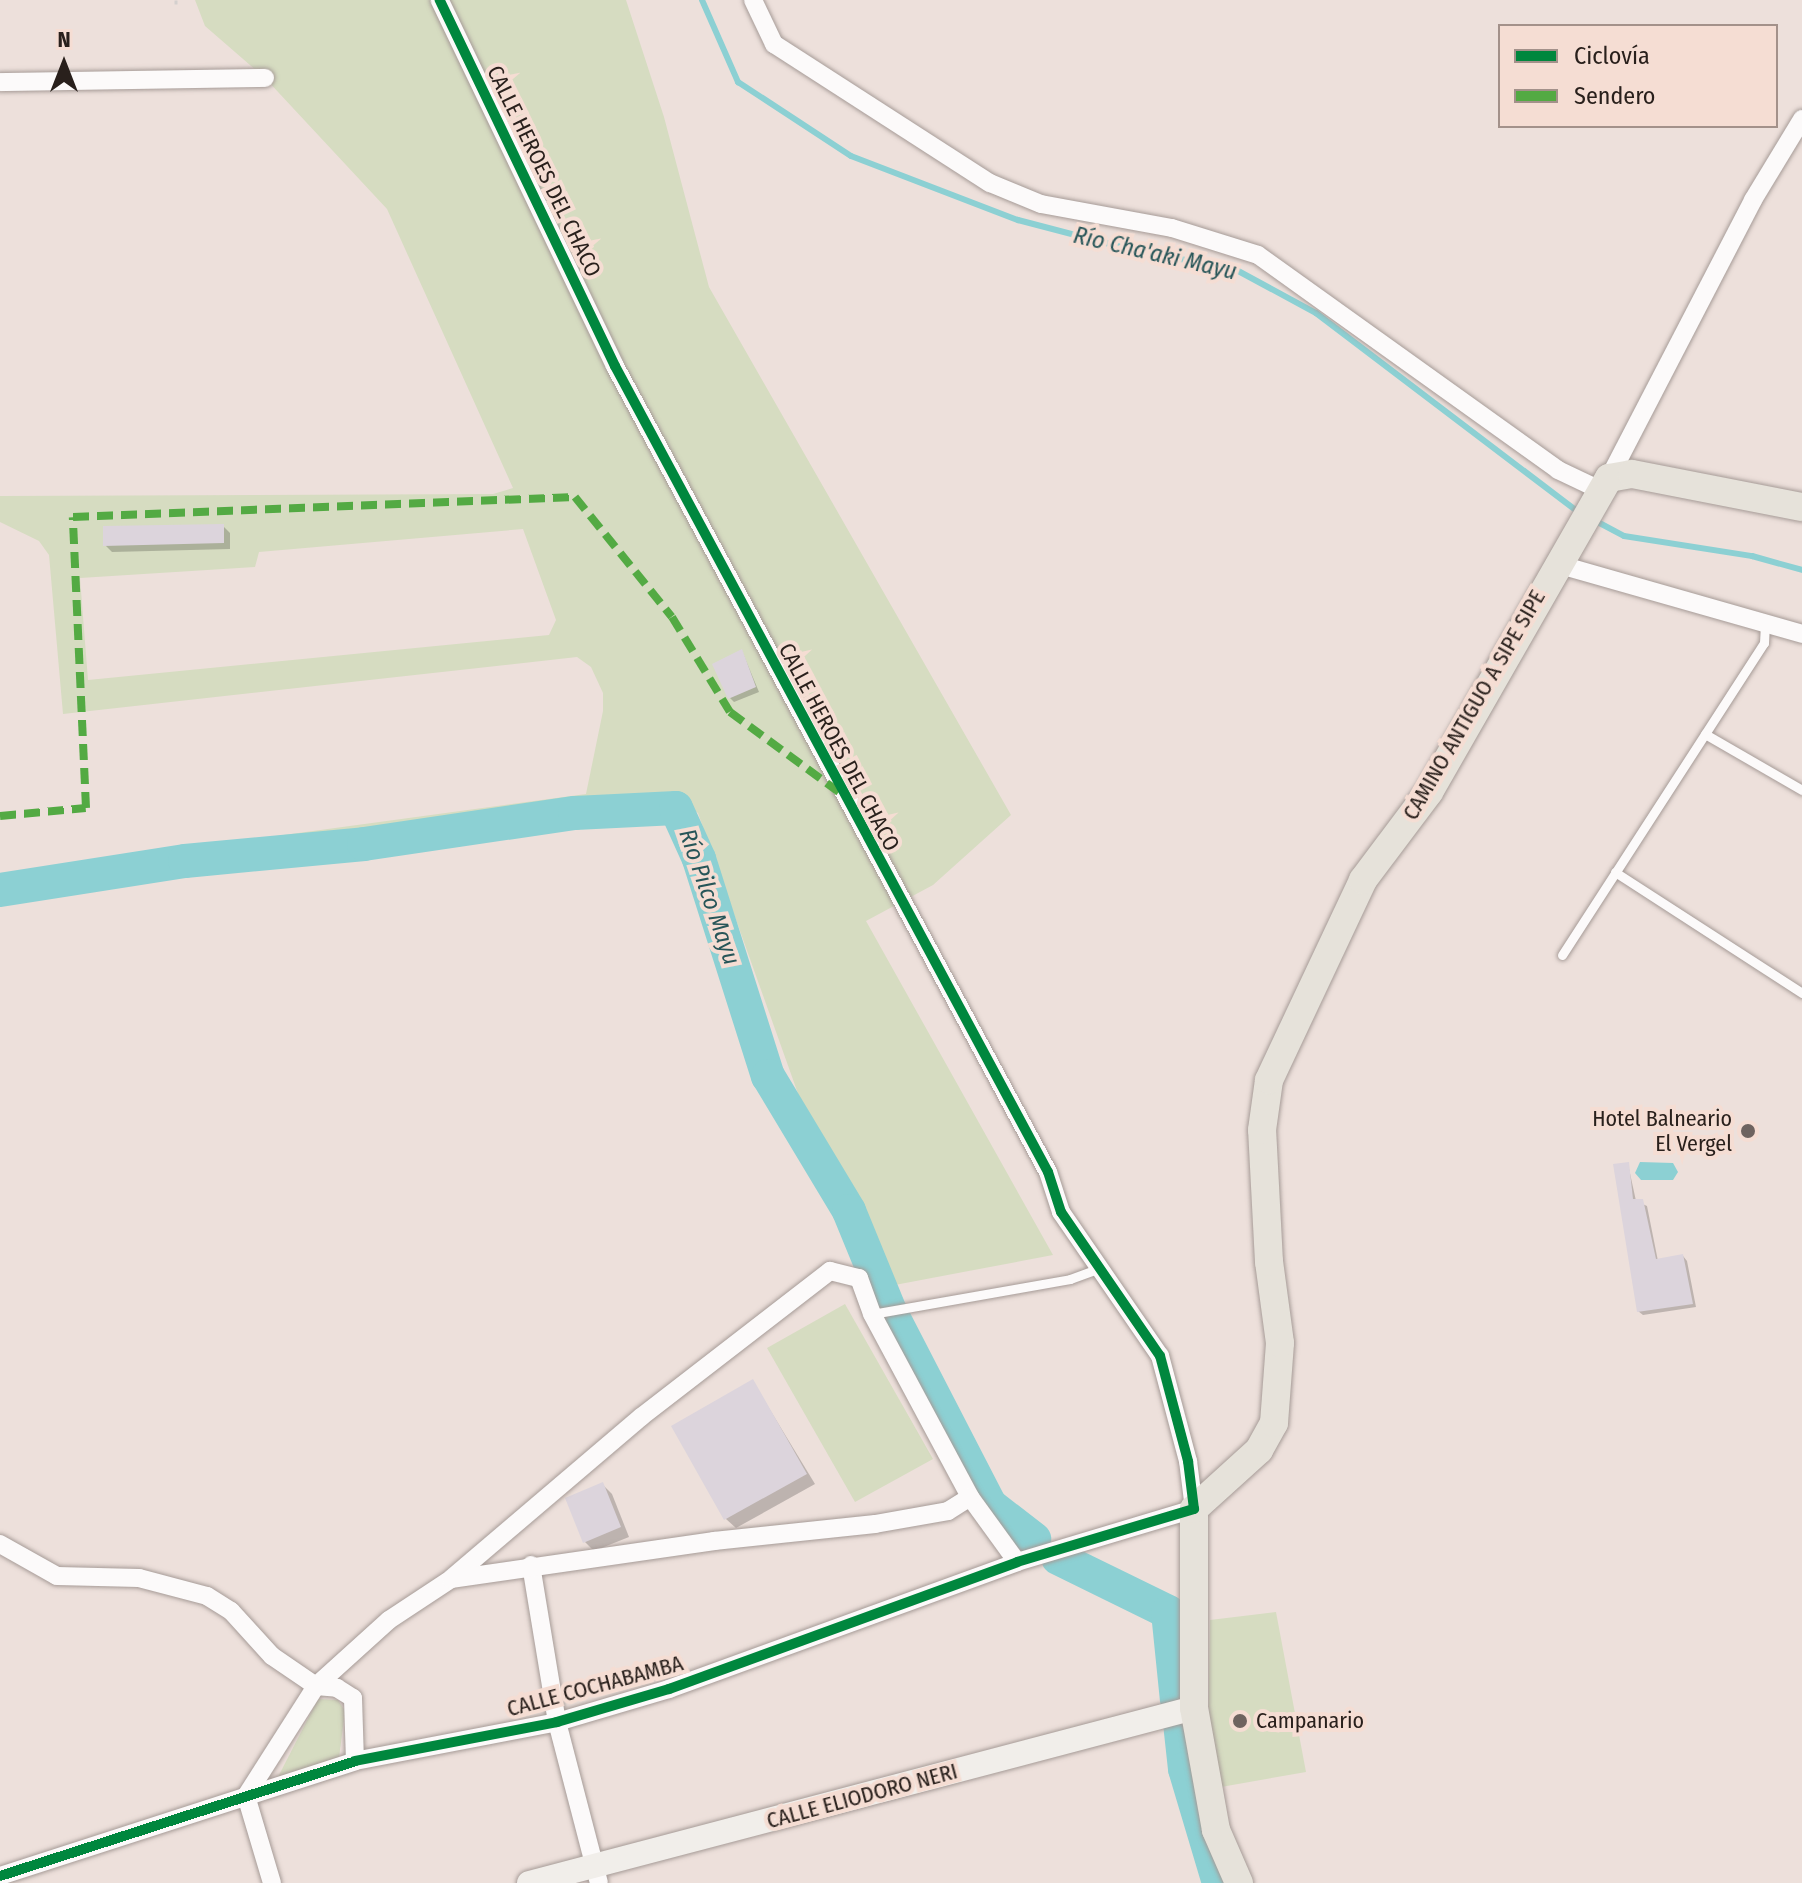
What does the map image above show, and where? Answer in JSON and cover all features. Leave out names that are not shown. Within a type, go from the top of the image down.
[{"type":"main road","points":[[1603,489],[1632,474],[1802,507]]},
{"type":"main road","name":"CAMINO ANTIGUO A SIPE SIPE","points":[[1194,1509],[1259,1450],[1274,1423],[1280,1343],[1269,1262],[1262,1130],[1269,1080],[1363,880],[1429,792],[1580,523],[1603,489]]},
{"type":"main road","name":"CALLE HEROES DEL CHACO","points":[[1194,1509],[1194,1708],[1216,1830],[1239,1883]]},
{"type":"street","name":"CALLE HEROES DEL CHACO","points":[[440,0],[615,366],[1048,1172],[1061,1212],[1160,1356],[1188,1461],[1194,1509]]},
{"type":"street","points":[[753,0],[774,44],[990,183],[1041,204],[1172,228],[1258,255],[1558,470],[1603,489],[1753,200],[1802,119]]},
{"type":"street","points":[[0,82],[265,78]]},
{"type":"street","points":[[1557,564],[1802,634]]},
{"type":"street","points":[[272,1883],[246,1796],[316,1686],[389,1620],[451,1579],[641,1417],[830,1271],[859,1278],[872,1314],[970,1497],[1017,1562]]},
{"type":"street","points":[[451,1579],[531,1565],[875,1524],[948,1511],[970,1497]]},
{"type":"street","name":"CALLE COCHABAMBA","points":[[0,1876],[355,1761],[557,1722],[669,1689],[1017,1562],[1194,1509]]},
{"type":"street","points":[[0,1544],[57,1576],[139,1578],[207,1596],[231,1611],[272,1656],[316,1686],[337,1688],[353,1698],[355,1761]]},
{"type":"street","points":[[531,1565],[557,1722],[597,1875]]},
{"type":"street","name":"CALLE ELIODORO NERI","points":[[529,1883],[597,1875],[1194,1708]]},
{"type":"lane","points":[[1562,955],[1764,643],[1765,625]]},
{"type":"lane","points":[[1705,734],[1802,790]]},
{"type":"lane","points":[[1615,872],[1802,993]]},
{"type":"lane","points":[[872,1314],[1070,1279],[1100,1268]]},
{"type":"green space","points":[[195,0],[626,0],[664,117],[709,287],[1011,815],[933,885],[866,921],[1053,1255],[879,1288],[801,1102],[698,813],[684,804],[185,861],[78,881],[93,861],[586,794],[603,711],[603,693],[591,667],[577,657],[63,714],[49,555],[39,541],[0,522],[0,496],[493,494],[513,488],[387,209],[265,78],[205,26]],"holes":[[[523,529],[556,620],[549,635],[88,680],[80,578],[255,567],[259,552]]]},
{"type":"green space","points":[[845,1304],[933,1459],[855,1502],[767,1348]]},
{"type":"green space","points":[[1276,1612],[1306,1772],[1221,1787],[1208,1738],[1210,1620]]},
{"type":"green space","points":[[318,1699],[338,1700],[345,1711],[339,1758],[278,1777]]},
{"type":"water","points":[[1640,1162],[1673,1163],[1678,1172],[1673,1180],[1641,1180],[1635,1173]]},
{"type":"building","points":[[224,524],[224,543],[103,546],[103,526]]},
{"type":"building","points":[[742,649],[756,687],[728,699],[712,664]]},
{"type":"building","points":[[1629,1162],[1633,1199],[1643,1199],[1656,1259],[1683,1254],[1693,1304],[1637,1312],[1613,1164]]},
{"type":"building","points":[[753,1379],[807,1474],[724,1520],[671,1426]]},
{"type":"building","points":[[603,1482],[621,1527],[583,1543],[565,1498]]},
{"type":"waterway","name":"Río Cha'aki Mayu","points":[[702,0],[738,82],[851,156],[1018,220],[1151,255],[1229,266],[1316,313],[1578,512]]},
{"type":"waterway","name":"Río Cha'aki Mayu","points":[[1592,519],[1624,536],[1752,556],[1802,570]]},
{"type":"waterway","name":"Río Pilco Mayu","points":[[0,890],[185,861],[364,844],[575,813],[676,808],[699,859],[768,1076],[849,1211],[890,1311],[990,1505],[1034,1539]]},
{"type":"waterway","points":[[1058,1558],[1168,1612],[1177,1700]]},
{"type":"waterway","points":[[1180,1723],[1185,1769],[1219,1883]]},
{"type":"marked path","points":[[0,816],[86,808],[73,517],[575,497],[672,617],[730,712],[839,792]]},
{"type":"cycle path","points":[[0,1876],[355,1761],[557,1722],[669,1689],[1017,1562],[1194,1509],[1188,1461],[1160,1356],[1061,1212],[1048,1172],[615,366],[440,0]]},
{"type":"place","name":"Hotel Balneario El Vergel","points":[[1748,1131]]},
{"type":"place","name":"Campanario","points":[[1240,1721]]}]
